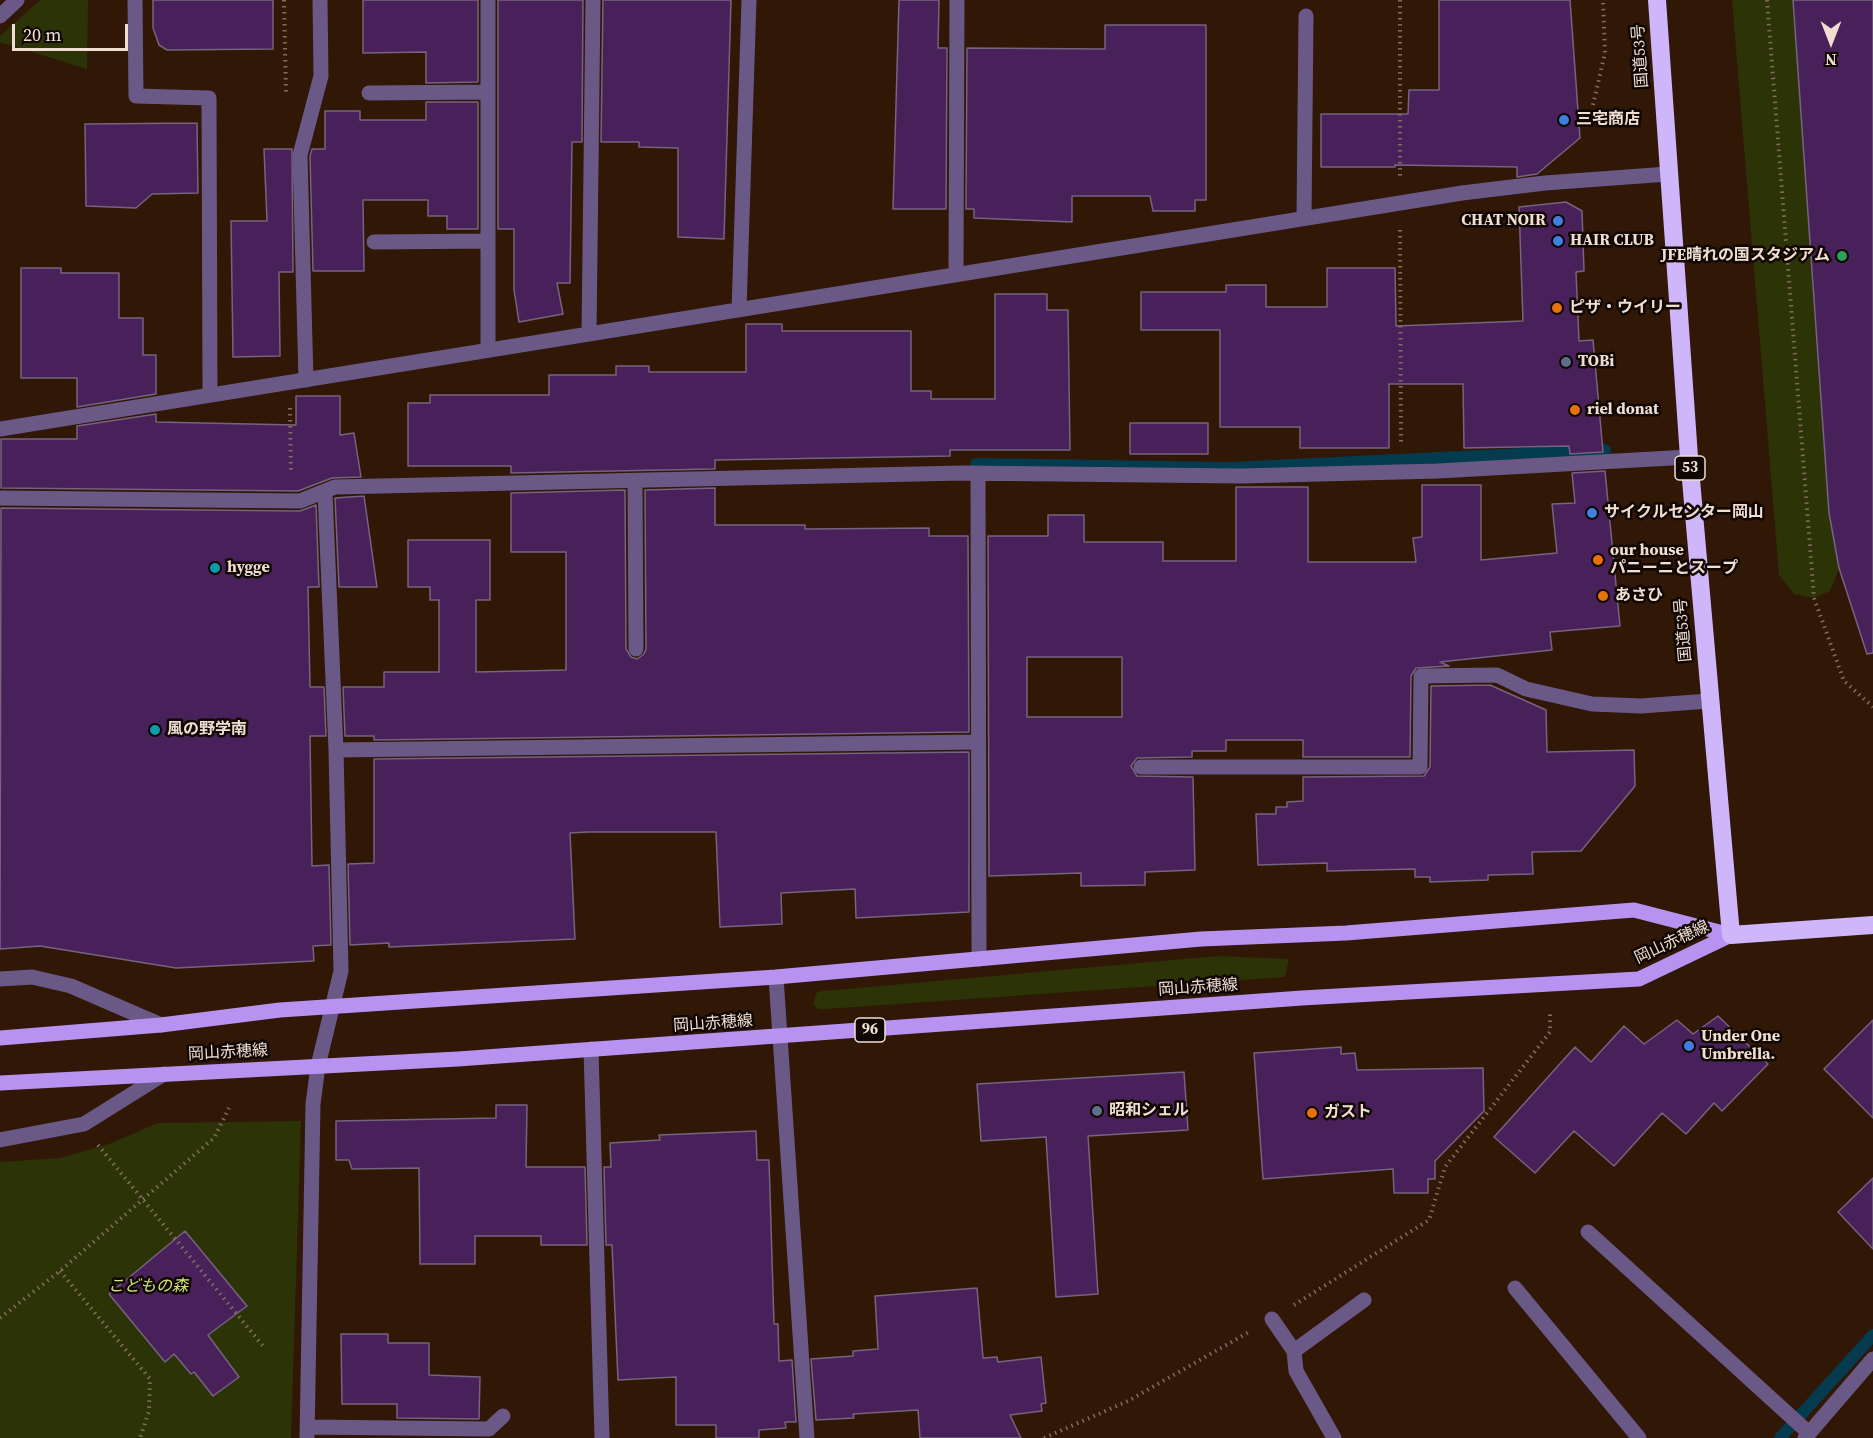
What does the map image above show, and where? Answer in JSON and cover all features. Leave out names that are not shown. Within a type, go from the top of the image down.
[{"type":"highway","name":"国道53号","points":[[1657,0],[1689,457],[1731,935]]},
{"type":"highway","points":[[1731,935],[1873,925]]},
{"type":"main road","name":"岡山赤穂線","points":[[0,1038],[161,1025],[334,1007],[776,977],[1201,939],[1346,933],[1634,910],[1731,935]]},
{"type":"main road","name":"岡山赤穂線","points":[[0,1083],[781,1037],[1302,998],[1639,979],[1731,935]]},
{"type":"street","points":[[0,16],[17,0]]},
{"type":"street","points":[[135,0],[136,96],[209,98],[210,395]]},
{"type":"street","points":[[306,380],[300,155],[321,76],[320,0]]},
{"type":"street","points":[[488,0],[488,350]]},
{"type":"street","points":[[589,334],[593,0]]},
{"type":"street","points":[[739,310],[749,0]]},
{"type":"street","points":[[956,274],[957,0]]},
{"type":"street","points":[[1304,218],[1306,16]]},
{"type":"street","points":[[369,93],[488,92]]},
{"type":"street","points":[[0,429],[1400,203],[1545,183],[1668,174]]},
{"type":"street","points":[[374,242],[488,241]]},
{"type":"street","points":[[0,498],[300,501],[325,493],[334,487],[978,473],[1242,476],[1437,471],[1689,457]]},
{"type":"street","points":[[978,473],[979,959]]},
{"type":"street","points":[[635,482],[636,649]]},
{"type":"street","points":[[325,493],[336,750],[341,971],[318,1066],[313,1104],[308,1432],[489,1434],[503,1416]]},
{"type":"street","points":[[1141,767],[1420,767],[1421,676],[1497,675],[1527,689],[1592,704],[1641,706],[1709,701]]},
{"type":"street","points":[[336,750],[978,742]]},
{"type":"street","points":[[0,979],[32,977],[71,986],[161,1025]]},
{"type":"street","points":[[776,977],[807,1438]]},
{"type":"street","points":[[591,1049],[602,1438]]},
{"type":"street","points":[[0,1140],[84,1124],[164,1074]]},
{"type":"street","points":[[1588,1232],[1802,1428],[1873,1359]]},
{"type":"street","points":[[1515,1288],[1639,1438]]},
{"type":"street","points":[[1294,1351],[1364,1300]]},
{"type":"street","points":[[1272,1319],[1294,1351],[1296,1371],[1334,1438]]},
{"type":"path","points":[[1400,0],[1401,454]]},
{"type":"path","points":[[1593,105],[1605,53],[1603,0]]},
{"type":"path","points":[[1767,0],[1814,598],[1844,681],[1873,707]]},
{"type":"path","points":[[1044,1438],[1128,1401],[1272,1319],[1429,1220],[1445,1167],[1550,1032],[1549,983]]},
{"type":"path","points":[[0,1318],[60,1270],[214,1138],[229,1108]]},
{"type":"path","points":[[95,1141],[264,1346]]},
{"type":"path","points":[[60,1270],[150,1379],[149,1411],[140,1438]]},
{"type":"green space","points":[[40,0],[88,0],[87,69],[0,42],[0,36]]},
{"type":"green space","points":[[1732,0],[1873,0],[1873,655],[1862,638],[1839,569],[1830,591],[1814,598],[1794,594],[1779,575]]},
{"type":"green space","points":[[1218,956],[1289,959],[1285,977],[826,1009],[818,1009],[813,1004],[817,992],[824,991]]},
{"type":"green space","name":"こどもの森","points":[[301,1121],[291,1438],[0,1438],[0,1162],[60,1158],[109,1144],[158,1123]]},
{"type":"building","points":[[153,0],[273,0],[273,49],[167,50],[159,45],[153,28]]},
{"type":"building","points":[[363,0],[478,0],[478,82],[426,83],[426,52],[363,53]]},
{"type":"building","points":[[498,0],[583,0],[582,142],[572,142],[570,283],[557,283],[563,314],[519,322],[514,290],[514,229],[498,229]]},
{"type":"building","points":[[603,0],[731,0],[724,239],[678,237],[678,148],[639,147],[639,142],[601,142]]},
{"type":"building","points":[[899,0],[939,0],[938,48],[947,48],[946,209],[893,209]]},
{"type":"building","points":[[1439,0],[1570,0],[1580,138],[1537,174],[1517,177],[1517,167],[1395,165],[1395,167],[1321,167],[1321,114],[1408,114],[1409,90],[1439,90]]},
{"type":"building","name":"JFE晴れの国スタジアム","points":[[1793,0],[1873,0],[1873,653],[1867,654],[1839,568],[1829,513]]},
{"type":"building","points":[[1105,25],[1206,25],[1206,200],[1195,200],[1195,211],[1153,211],[1150,196],[1072,196],[1072,222],[974,218],[974,209],[966,209],[967,48],[1105,49]]},
{"type":"building","points":[[426,102],[478,102],[478,229],[447,229],[447,216],[428,216],[428,200],[363,200],[364,271],[313,271],[310,156],[312,149],[325,149],[325,111],[360,111],[360,120],[426,120]]},
{"type":"building","points":[[197,123],[198,193],[152,194],[136,208],[86,206],[85,124]]},
{"type":"building","points":[[264,149],[292,149],[293,272],[279,272],[280,356],[233,357],[231,221],[267,221]]},
{"type":"building","points":[[1566,202],[1582,211],[1584,271],[1576,272],[1579,341],[1593,340],[1603,452],[1570,454],[1569,446],[1464,448],[1463,384],[1389,384],[1389,448],[1300,448],[1300,427],[1220,427],[1220,330],[1141,330],[1141,292],[1226,292],[1226,285],[1266,285],[1266,307],[1327,307],[1327,268],[1395,268],[1396,326],[1523,321],[1519,207]]},
{"type":"building","points":[[21,268],[61,268],[61,273],[119,273],[119,318],[143,318],[143,355],[156,355],[156,394],[77,407],[77,378],[21,378]]},
{"type":"building","points":[[995,294],[1047,294],[1047,310],[1068,310],[1070,450],[950,450],[950,456],[715,460],[715,469],[511,473],[511,466],[408,466],[408,403],[430,403],[430,395],[549,395],[549,375],[616,375],[616,366],[649,366],[649,372],[746,372],[746,324],[782,324],[782,331],[911,331],[911,391],[931,391],[931,399],[995,399]]},
{"type":"building","points":[[296,396],[340,396],[340,435],[354,433],[361,477],[332,478],[298,491],[1,488],[1,439],[77,439],[77,426],[156,414],[156,422],[296,425]]},
{"type":"building","points":[[1130,423],[1208,423],[1208,454],[1130,454]]},
{"type":"building","points":[[1605,471],[1620,626],[1550,632],[1552,650],[1440,662],[1449,666],[1416,668],[1411,676],[1410,757],[1303,757],[1303,740],[1226,740],[1226,751],[1192,751],[1192,757],[1137,758],[1131,766],[1137,776],[1193,777],[1195,870],[1145,872],[1145,885],[1081,886],[1081,873],[989,876],[988,536],[1048,536],[1048,515],[1084,515],[1084,542],[1163,542],[1163,561],[1236,561],[1236,487],[1308,487],[1308,562],[1416,562],[1413,538],[1422,537],[1422,485],[1481,485],[1481,560],[1557,553],[1552,504],[1575,503],[1572,473]],"holes":[[[1027,657],[1122,657],[1122,717],[1027,717]]]},
{"type":"building","points":[[715,488],[715,525],[805,525],[805,529],[929,528],[929,536],[968,536],[969,732],[374,740],[374,736],[345,736],[343,687],[384,687],[384,672],[439,672],[439,600],[430,600],[430,587],[408,587],[408,540],[490,540],[490,600],[476,600],[476,672],[566,670],[566,552],[511,552],[511,493],[625,490],[626,649],[631,657],[637,659],[644,654],[646,649],[645,490]]},
{"type":"building","points":[[364,496],[377,587],[339,587],[335,498]]},
{"type":"building","name":"風の野学南","points":[[316,505],[319,587],[308,587],[310,687],[324,687],[326,736],[310,736],[312,866],[329,865],[331,945],[313,946],[314,961],[176,968],[40,946],[0,949],[1,508],[300,511]]},
{"type":"building","points":[[1490,685],[1546,710],[1547,752],[1634,750],[1635,786],[1581,851],[1532,852],[1533,874],[1488,875],[1488,880],[1430,882],[1430,877],[1415,877],[1415,869],[1327,871],[1327,863],[1258,865],[1256,814],[1276,814],[1276,807],[1287,807],[1287,802],[1303,801],[1303,777],[1424,776],[1430,767],[1431,686]]},
{"type":"building","points":[[969,752],[969,912],[856,918],[855,889],[781,893],[782,924],[720,927],[716,832],[588,832],[570,833],[575,939],[389,947],[389,943],[350,945],[348,864],[374,863],[374,759]]},
{"type":"building","points":[[1718,1016],[1768,1064],[1722,1111],[1714,1103],[1686,1134],[1662,1113],[1614,1166],[1574,1131],[1535,1173],[1494,1137],[1575,1047],[1591,1062],[1624,1026],[1644,1044],[1677,1020],[1693,1034]]},
{"type":"building","points":[[1873,1020],[1873,1118],[1824,1069]]},
{"type":"building","points":[[1341,1047],[1341,1054],[1355,1053],[1357,1070],[1483,1068],[1484,1111],[1435,1161],[1435,1179],[1428,1179],[1428,1193],[1394,1193],[1393,1169],[1263,1179],[1254,1053]]},
{"type":"building","points":[[1184,1072],[1188,1130],[1088,1136],[1098,1294],[1056,1297],[1046,1137],[981,1141],[977,1084]]},
{"type":"building","points":[[496,1105],[527,1105],[526,1167],[585,1167],[587,1245],[541,1245],[541,1236],[475,1236],[475,1264],[420,1264],[419,1168],[352,1169],[349,1160],[336,1160],[336,1121],[496,1118]]},
{"type":"building","points":[[756,1131],[757,1160],[769,1160],[774,1324],[778,1324],[779,1361],[792,1360],[796,1422],[785,1422],[786,1428],[759,1430],[759,1438],[716,1438],[716,1425],[676,1425],[676,1377],[618,1380],[612,1245],[606,1245],[604,1167],[611,1167],[610,1143],[660,1140],[659,1135]]},
{"type":"building","points":[[1873,1178],[1873,1249],[1838,1212]]},
{"type":"building","points":[[185,1231],[247,1306],[208,1335],[239,1377],[213,1396],[194,1372],[191,1374],[174,1354],[165,1362],[109,1294]]},
{"type":"building","points":[[977,1288],[983,1358],[997,1357],[998,1362],[1041,1357],[1046,1403],[1041,1404],[1042,1411],[1010,1415],[1021,1438],[920,1438],[918,1410],[853,1414],[854,1418],[816,1420],[811,1359],[853,1356],[853,1351],[878,1349],[875,1296]]},
{"type":"building","points":[[341,1334],[388,1334],[388,1343],[429,1343],[429,1375],[480,1377],[479,1419],[397,1418],[397,1404],[342,1404]]},
{"type":"waterway","points":[[976,464],[1231,468],[1605,450]]},
{"type":"waterway","points":[[1780,1438],[1873,1335]]},
{"type":"place","name":"三宅商店","points":[[1564,120]]},
{"type":"place","name":"CHAT NOIR","points":[[1558,221]]},
{"type":"place","name":"HAIR CLUB","points":[[1558,241]]},
{"type":"place","name":"JFE晴れの国スタジアム","points":[[1842,256]]},
{"type":"place","name":"ピザ・ウイリー","points":[[1557,308]]},
{"type":"place","name":"TOBi","points":[[1566,362]]},
{"type":"place","name":"riel donat","points":[[1575,410]]},
{"type":"place","name":"サイクルセンター岡山","points":[[1592,513]]},
{"type":"place","name":"our house パニーニとスープ","points":[[1598,560]]},
{"type":"place","name":"hygge","points":[[215,568]]},
{"type":"place","name":"あさひ","points":[[1603,596]]},
{"type":"place","name":"風の野学南","points":[[155,730]]},
{"type":"place","name":"Under One Umbrella.","points":[[1689,1046]]},
{"type":"place","name":"昭和シェル","points":[[1097,1111]]},
{"type":"place","name":"ガスト","points":[[1312,1113]]}]
